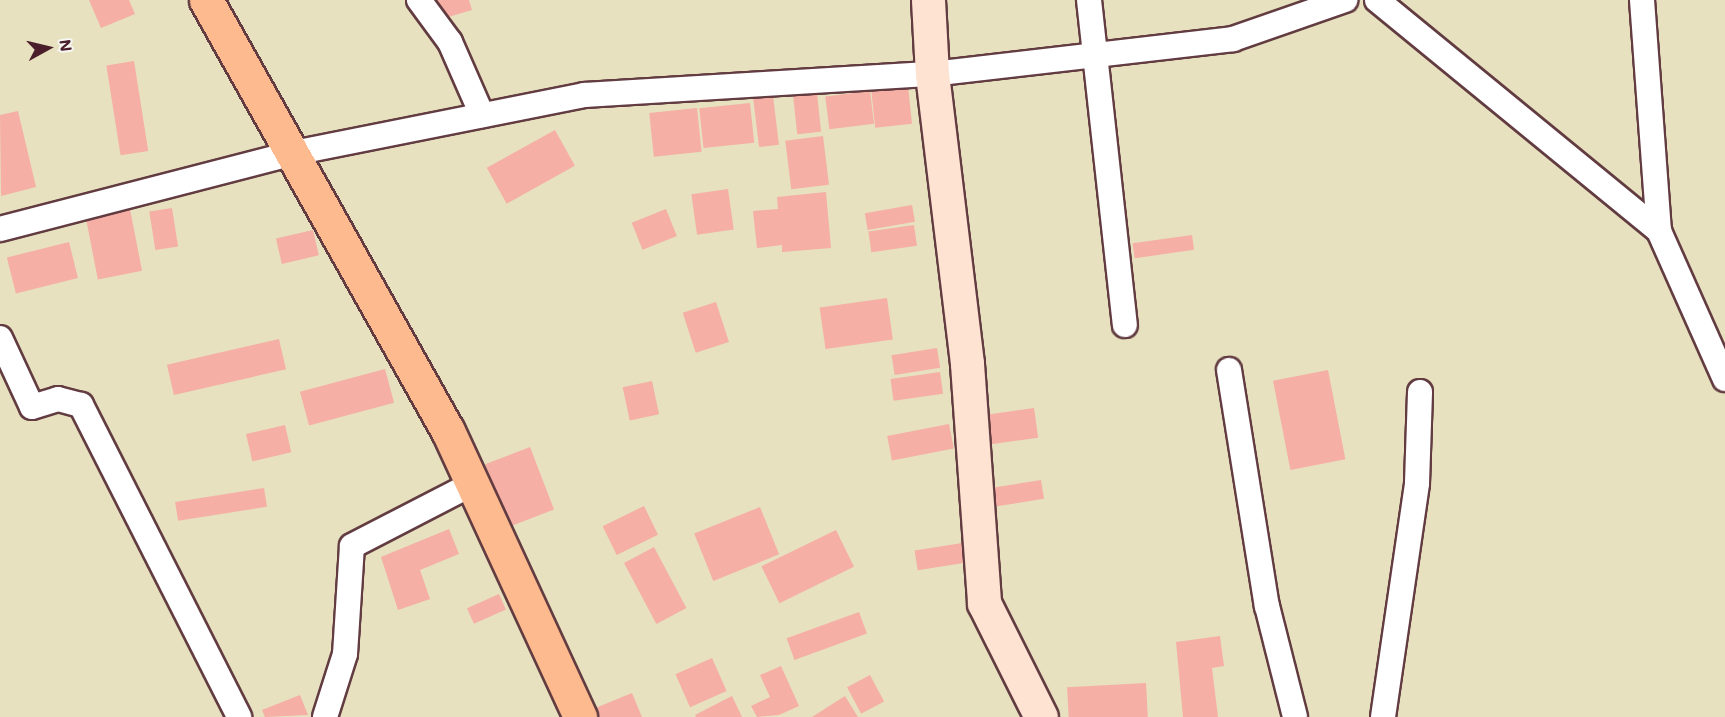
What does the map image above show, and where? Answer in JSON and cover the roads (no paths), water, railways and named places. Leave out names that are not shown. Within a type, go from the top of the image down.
[{"type":"highway","points":[[206,0],[289,154],[474,483],[580,717]]},
{"type":"street","points":[[419,0],[450,42],[482,116]]},
{"type":"street","points":[[928,0],[932,74],[967,364],[984,603],[1041,717]]},
{"type":"street","points":[[1089,0],[1125,325]]},
{"type":"street","points":[[0,229],[289,154],[584,95],[932,74],[1233,39],[1344,0]]},
{"type":"street","points":[[1377,0],[1659,231]]},
{"type":"street","points":[[1642,0],[1659,231],[1725,379]]},
{"type":"street","points":[[0,338],[32,407],[58,399],[81,405],[239,717]]},
{"type":"street","points":[[1229,370],[1267,606],[1294,717]]},
{"type":"street","points":[[1383,717],[1418,483],[1420,392]]},
{"type":"street","points":[[325,717],[345,654],[352,546],[474,483]]}]
